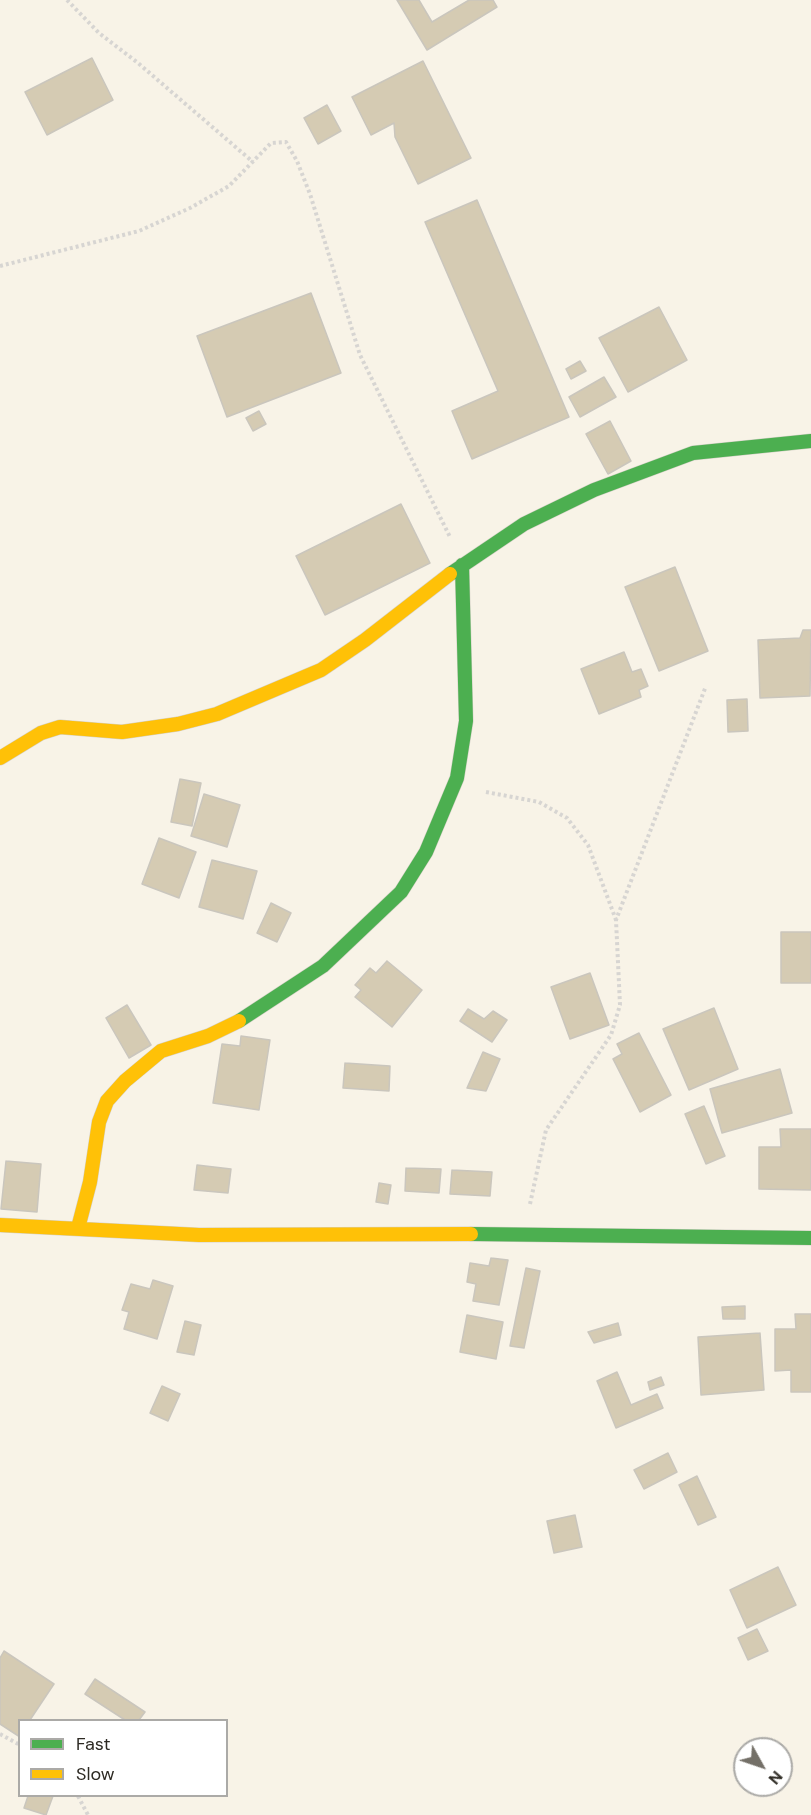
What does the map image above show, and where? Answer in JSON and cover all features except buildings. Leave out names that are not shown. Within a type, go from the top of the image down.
[{"type":"street","points":[[0,758],[41,732],[60,727],[122,732],[178,724],[217,714],[321,670],[365,640],[462,565],[524,524],[594,490],[693,453],[811,441]]},
{"type":"street","points":[[78,1228],[90,1182],[99,1122],[113,1094],[161,1051],[208,1036],[249,1016],[322,966],[401,892],[426,852],[457,778],[466,721],[462,565]]},
{"type":"street","points":[[0,1225],[199,1235],[527,1234],[811,1238]]},
{"type":"path","points":[[67,0],[99,33],[138,63],[253,162]]},
{"type":"path","points":[[0,266],[72,246],[139,231],[190,208],[229,186],[270,143],[286,142],[297,161],[360,356],[429,491],[462,565]]},
{"type":"path","points":[[527,1234],[532,1186],[546,1130],[611,1035],[620,1005],[615,944],[616,920],[706,686]]},
{"type":"path","points":[[449,797],[490,791],[539,802],[567,818],[588,845],[616,920]]},
{"type":"path","points":[[0,1734],[18,1744]]},
{"type":"path","points":[[79,1797],[88,1815]]},
{"type":"traffic: fast","points":[[450,574],[524,524],[594,490],[693,453],[811,441]]},
{"type":"traffic: fast","points":[[239,1021],[323,966],[401,892],[426,852],[457,778],[466,721],[462,565]]},
{"type":"traffic: fast","points":[[471,1234],[811,1238]]},
{"type":"traffic: slow","points":[[0,758],[41,733],[60,727],[122,732],[178,724],[217,714],[321,670],[365,640],[450,574]]},
{"type":"traffic: slow","points":[[78,1228],[90,1182],[99,1122],[107,1101],[125,1081],[161,1051],[208,1036],[239,1021]]},
{"type":"traffic: slow","points":[[0,1225],[199,1235],[471,1234]]}]
